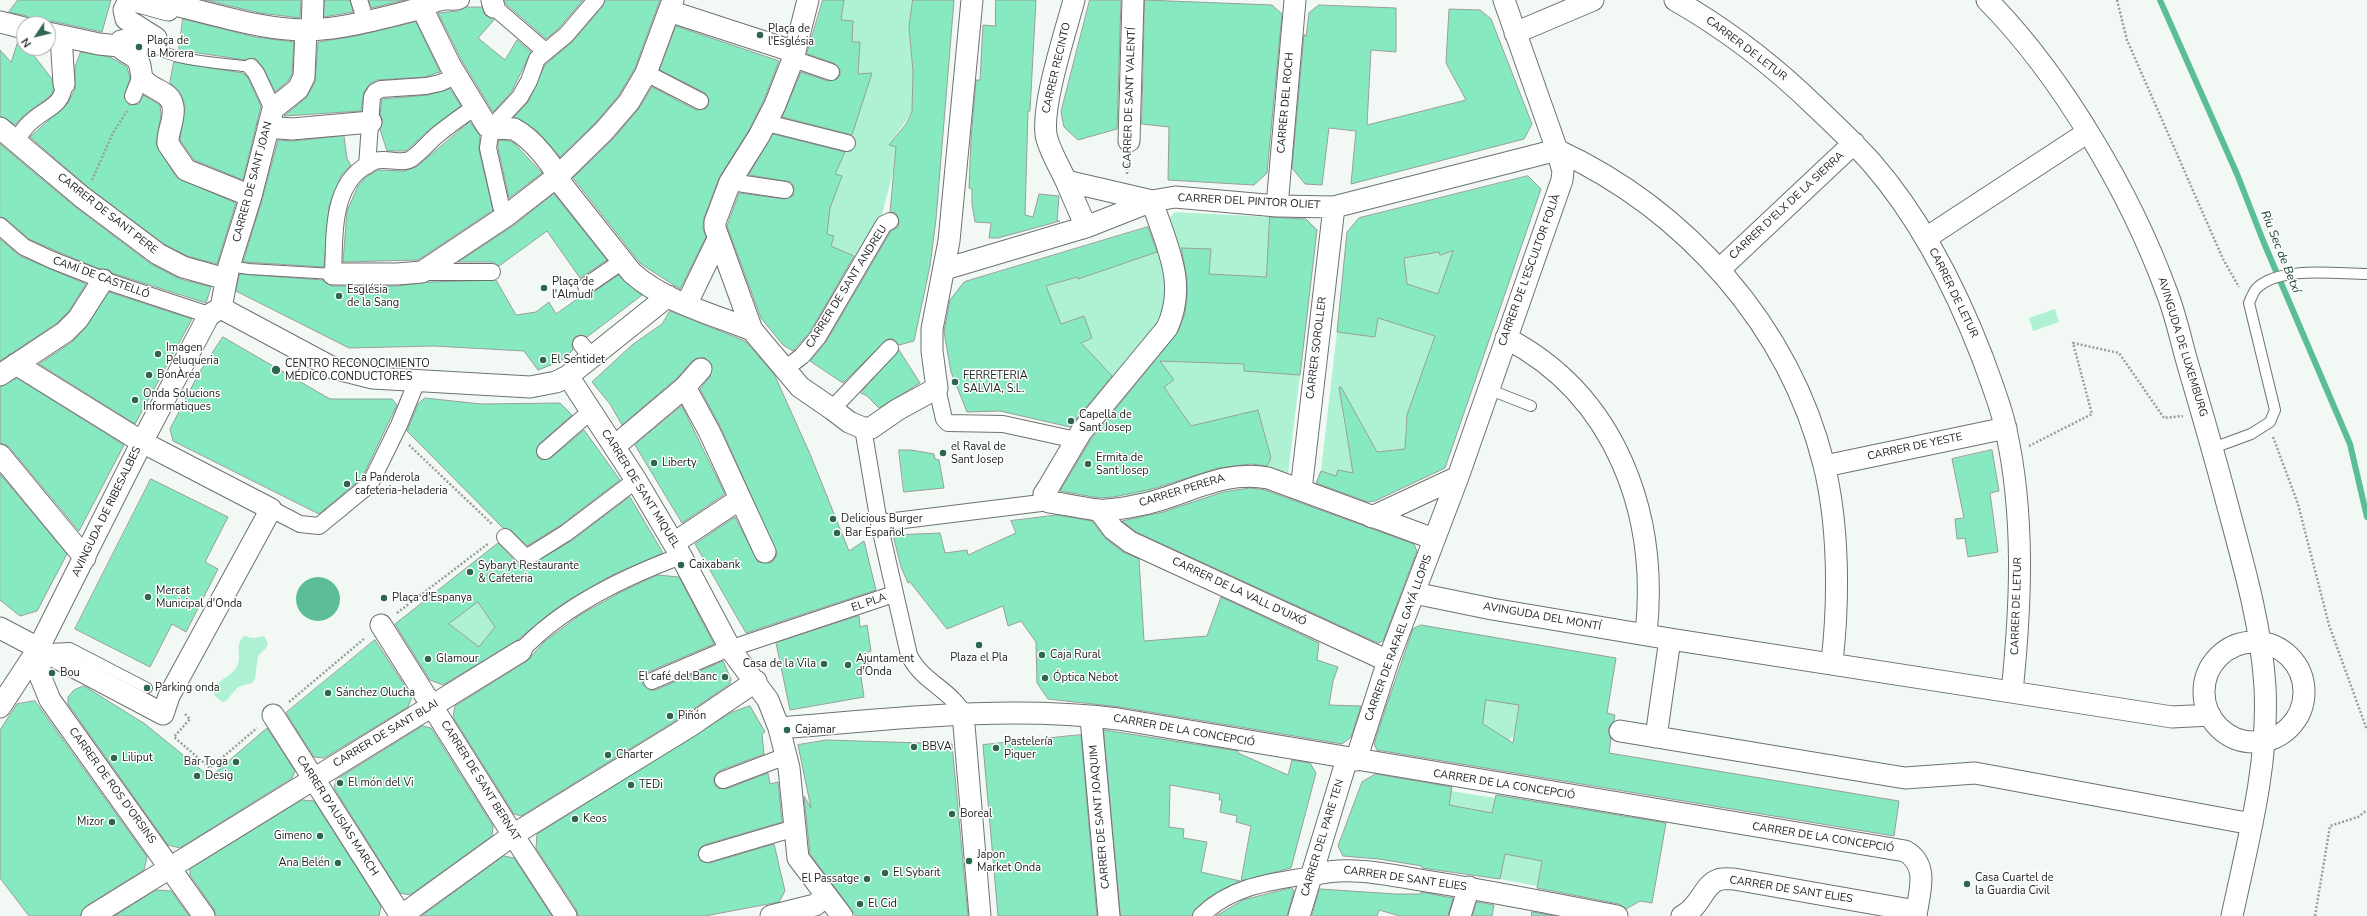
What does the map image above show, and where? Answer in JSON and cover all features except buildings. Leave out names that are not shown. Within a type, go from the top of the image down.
[{"type":"street","points":[[313,0],[304,78],[298,89],[270,118],[292,129],[371,122]]},
{"type":"street","points":[[359,0],[366,22]]},
{"type":"street","points":[[167,2],[266,26],[309,30],[366,22],[422,8],[432,7],[441,2],[454,4],[461,0]]},
{"type":"street","points":[[506,216],[500,201],[488,148],[491,128],[517,101],[530,81],[535,63],[545,51],[569,32],[596,0]]},
{"type":"street","points":[[687,303],[716,230],[730,182],[767,123],[794,56],[808,0]]},
{"type":"street","points":[[972,0],[945,268],[934,314],[931,338],[936,383],[944,419],[948,423],[1003,424],[1078,436]]},
{"type":"street","name":"CARRER RECINTO","points":[[1074,0],[1048,104],[1045,123],[1047,139],[1086,226]]},
{"type":"street","name":"CARRER DE SANT VALENTÍ","points":[[1129,141],[1133,0]]},
{"type":"street","name":"CARRER DEL ROCH","points":[[1278,206],[1295,0]]},
{"type":"street","name":"CARRER DE L'ESCULTOR FOLIÀ","points":[[1434,539],[1458,477],[1560,189],[1563,171],[1504,0]]},
{"type":"street","points":[[1515,33],[1593,0]]},
{"type":"street","name":"CARRER DE LETUR","points":[[1675,0],[1718,27],[1788,80],[1854,143],[1891,187],[1926,238],[1951,285],[1975,338],[2006,428],[2011,456],[2017,500],[2020,576],[2018,633],[2012,692]]},
{"type":"street","name":"AVINGUDA DE LUXEMBURG","points":[[1987,0],[2030,48],[2088,132],[2144,236],[2168,295],[2213,448],[2250,596],[2259,642],[2264,686],[2264,740],[2252,824],[2232,916]]},
{"type":"street","points":[[119,46],[121,41],[130,39],[151,44],[156,38],[126,19],[124,10],[128,1],[135,1],[168,10],[171,7],[167,2]]},
{"type":"street","points":[[493,4],[545,51]]},
{"type":"street","points":[[422,272],[506,216],[559,175],[626,106],[646,72],[671,6],[831,72]]},
{"type":"street","points":[[422,8],[456,76],[487,126],[491,128],[517,130],[547,160],[559,175],[563,186],[621,262],[642,282],[660,292],[752,330]]},
{"type":"street","points":[[0,22],[16,26]]},
{"type":"street","points":[[56,34],[119,46],[137,59],[140,64],[141,76],[132,96]]},
{"type":"street","points":[[8,134],[56,105],[62,98],[64,84],[56,44]]},
{"type":"street","name":"CARRER DE SANT JOAN","points":[[215,312],[251,196],[270,118],[256,72],[251,68]]},
{"type":"street","points":[[646,72],[700,101]]},
{"type":"street","points":[[141,76],[146,83],[166,94],[172,101],[174,108],[168,144],[186,170],[251,196]]},
{"type":"street","points":[[366,166],[372,98],[377,90],[426,86],[440,83],[456,76]]},
{"type":"street","points":[[475,107],[436,136],[412,158],[402,161],[379,160],[366,166],[350,181],[338,204],[333,274],[486,272]]},
{"type":"street","points":[[767,123],[847,143]]},
{"type":"street","points":[[1926,238],[2088,132]]},
{"type":"street","name":"CARRER DE SANT PERE","points":[[8,134],[82,197],[158,254],[183,267],[228,272]]},
{"type":"street","name":"CARRER D'ELX DE LA SIERRA","points":[[1720,269],[1854,143]]},
{"type":"street","points":[[1557,150],[1605,173],[1648,203],[1691,239],[1720,269],[1739,293],[1780,353],[1798,388],[1814,431],[1824,466],[1830,498],[1835,571],[1836,631],[1832,662]]},
{"type":"street","name":"CARRER DEL PINTOR OLIET","points":[[945,268],[1086,226],[1152,201],[1175,197],[1278,206],[1334,207],[1557,150]]},
{"type":"street","points":[[1053,503],[1045,499],[1044,494],[1078,436],[1167,328],[1172,314],[1177,289],[1176,274],[1152,201],[1066,181]]},
{"type":"street","points":[[730,182],[785,190]]},
{"type":"street","name":"CARRER SOROLLER","points":[[1301,490],[1334,207]]},
{"type":"street","name":"CARRER DE SANT ANDREU","points":[[785,369],[802,356],[818,336],[884,224],[890,220]]},
{"type":"street","name":"CAMÍ DE CASTELLÓ","points":[[0,226],[24,247],[103,280],[215,312]]},
{"type":"street","points":[[716,230],[752,330],[772,351],[800,387],[862,428],[871,428],[936,383]]},
{"type":"street","points":[[586,286],[621,262]]},
{"type":"street","points":[[103,280],[78,319],[65,332],[8,370],[300,524],[312,527],[319,526],[370,484],[396,433],[417,381]]},
{"type":"street","points":[[215,312],[333,368],[373,378],[530,387],[556,382],[568,376],[586,351],[660,292]]},
{"type":"street","name":"AVINGUDA DE RIBESALBES","points":[[0,707],[38,649],[142,442],[215,312]]},
{"type":"street","points":[[1506,338],[1538,356],[1564,379],[1590,408],[1617,452],[1635,498],[1646,548],[1649,599],[1646,634]]},
{"type":"street","points":[[832,409],[890,348]]},
{"type":"street","points":[[615,446],[685,387],[701,368]]},
{"type":"street","name":"CARRER DE SANT MIQUEL","points":[[568,376],[636,480],[677,550],[731,650],[768,700],[779,728],[791,780],[798,858],[842,916]]},
{"type":"street","points":[[685,387],[709,431],[764,552]]},
{"type":"street","points":[[545,451],[591,410]]},
{"type":"street","points":[[862,428],[880,530],[894,594]]},
{"type":"street","name":"CARRER DE YESTE","points":[[1824,466],[2006,428]]},
{"type":"street","points":[[0,455],[85,558]]},
{"type":"street","name":"CARRER PERERA","points":[[1053,503],[1100,510],[1160,500],[1207,482],[1238,475],[1249,475],[1268,478],[1434,539]]},
{"type":"street","points":[[1372,517],[1458,477]]},
{"type":"street","points":[[503,535],[526,558],[566,533],[636,480]]},
{"type":"street","points":[[677,550],[740,499]]},
{"type":"street","points":[[880,530],[1053,503]]},
{"type":"street","points":[[0,628],[163,714],[169,696],[271,508]]},
{"type":"street","name":"CARRER DE LA VALL D'UIXÓ","points":[[1100,510],[1113,529],[1130,542],[1388,661]]},
{"type":"street","name":"CARRER DE RAFAEL GAYÁ LLOPIS","points":[[1351,760],[1434,539]]},
{"type":"street","name":"CARRER DE SANT BLAI","points":[[92,916],[313,778],[521,651],[548,625],[607,587],[649,568],[677,550]]},
{"type":"street","name":"AVINGUDA DEL MONTÍ","points":[[1414,593],[1492,609],[1670,639],[1832,662],[2172,717],[2210,715]]},
{"type":"street","name":"EL PLA","points":[[652,681],[720,652],[731,650],[894,594],[908,656],[913,666],[953,700],[963,713]]},
{"type":"street","name":"CARRER DE SANT BERNAT","points":[[381,625],[513,835],[566,916]]},
{"type":"street","points":[[1656,737],[1670,639]]},
{"type":"street","points":[[2244,642],[2259,642],[2274,646],[2288,654],[2297,667],[2303,681],[2304,697],[2296,719],[2279,735],[2264,740],[2248,741],[2233,737],[2219,728],[2210,715],[2205,701],[2204,685],[2209,670],[2217,657],[2229,648],[2244,642]]},
{"type":"street","name":"CARRER DE ROS D'ORSINS","points":[[38,649],[41,678],[50,700],[204,916]]},
{"type":"street","points":[[401,916],[513,835],[690,726],[756,682]]},
{"type":"street","points":[[779,728],[963,713],[1027,712],[1092,718]]},
{"type":"street","points":[[963,713],[980,916]]},
{"type":"street","name":"CARRER D'AUSIÀS MARCH","points":[[273,715],[401,916]]},
{"type":"street","name":"CARRER DE LA CONCEPCIÓ","points":[[1092,718],[1118,719],[1351,760],[1905,852],[1915,856],[1920,866],[1921,878],[1916,913]]},
{"type":"street","name":"CARRER DE SANT JOAQUIM","points":[[1092,718],[1109,916]]},
{"type":"street","points":[[1620,731],[1905,778],[1975,773],[2252,824]]},
{"type":"street","points":[[723,780],[786,756]]},
{"type":"street","name":"CARRER DEL PARE TEN","points":[[1299,916],[1351,760]]},
{"type":"street","points":[[707,854],[795,828]]},
{"type":"street","name":"CARRER DE SANT ELIES","points":[[1201,916],[1227,897],[1247,887],[1331,870],[1353,871],[1469,887],[1617,916]]},
{"type":"street","name":"CARRER DE SANT ELIES","points":[[1682,916],[1692,912],[1708,888],[1717,880],[1734,879],[1916,913]]},
{"type":"street","points":[[1460,916],[1469,887]]},
{"type":"street","points":[[770,916],[815,905],[826,896]]},
{"type":"lane","name":"CARRER DE SANT JOAN","points":[[151,44],[156,48],[176,56],[251,68]]},
{"type":"lane","points":[[228,272],[249,269],[333,274]]},
{"type":"lane","points":[[2213,448],[2251,434],[2270,422],[2275,410],[2249,303],[2256,288],[2271,278],[2289,274],[2367,274]]},
{"type":"lane","points":[[1488,389],[1531,406]]},
{"type":"lane","points":[[38,649],[70,648],[147,688]]},
{"type":"path","points":[[2117,0],[2127,40],[2223,259],[2250,307]]},
{"type":"path","points":[[82,197],[114,133],[126,114],[132,96]]},
{"type":"path","name":"CARRER DE SANT VALENTÍ","points":[[1127,195],[1129,141]]},
{"type":"path","points":[[2011,456],[2092,414],[2074,343],[2119,353],[2164,418],[2202,413]]},
{"type":"path","points":[[2270,422],[2275,445],[2298,504],[2329,625],[2367,730]]},
{"type":"path","points":[[183,711],[190,719],[174,737],[210,768],[381,625],[503,535],[396,433]]},
{"type":"path","points":[[2315,916],[2330,826],[2358,818],[2367,810]]},
{"type":"shaded area","points":[[844,0],[913,0],[909,27],[913,71],[912,112],[889,145],[896,147],[894,169],[880,222],[859,258],[831,246],[834,236],[827,234],[829,214],[825,205],[786,191],[787,188],[832,202],[842,177],[835,174],[851,139],[864,91],[866,92],[870,79],[858,74],[860,42],[852,42],[853,21],[846,21],[841,24]]},
{"type":"shaded area","points":[[1427,202],[1440,255],[1459,249],[1478,237],[1438,294],[1403,326],[1435,336],[1406,419],[1405,448],[1432,474],[1412,484],[1402,449],[1390,450],[1395,465],[1385,468],[1354,410],[1342,412],[1353,473],[1338,470],[1336,476],[1321,471],[1337,332],[1375,337],[1378,316],[1342,285],[1344,258],[1405,266],[1404,258],[1416,256]]},
{"type":"shaded area","points":[[1175,212],[1270,217],[1266,277],[1209,274],[1211,249],[1177,248],[1168,220]]},
{"type":"shaded area","points":[[1158,251],[1167,276],[1162,313],[1165,315],[1116,380],[1098,363],[1039,360],[1092,338],[1084,316],[1061,324],[1052,302],[1039,288],[1077,277],[1078,279]]},
{"type":"shaded area","points":[[2055,309],[2059,322],[2033,331],[2029,318]]},
{"type":"shaded area","points":[[1156,353],[1176,362],[1244,362],[1244,371],[1300,375],[1288,474],[1266,467],[1271,458],[1258,410],[1191,427],[1195,442],[1186,445],[1181,432],[1168,437],[1172,448],[1158,453],[1155,442],[1139,450],[1154,494],[1127,499],[1126,495],[1138,492],[1135,479],[1125,481],[1119,461],[1169,416],[1176,423],[1184,416],[1164,387],[1174,380],[1162,363],[1152,370],[1147,363]]},
{"type":"shaded area","points":[[314,577],[322,577],[334,583],[340,595],[340,603],[334,615],[322,621],[314,621],[302,615],[296,603],[296,595],[302,583]]},
{"type":"shaded area","points":[[494,589],[482,607],[495,627],[480,648],[449,624]]},
{"type":"shaded area","points":[[244,636],[253,638],[264,636],[268,643],[266,648],[258,656],[255,679],[252,683],[238,687],[226,701],[222,702],[214,695],[216,689],[218,684],[237,666],[239,662],[239,644]]},
{"type":"shaded area","points":[[1488,683],[1521,688],[1514,735],[1509,740],[1489,738],[1456,707]]},
{"type":"shaded area","points":[[1451,791],[1495,798],[1492,813],[1449,805]]},
{"type":"shaded area","points":[[1505,853],[1542,861],[1537,886],[1500,879]]},
{"type":"waterway","name":"Riu Sec de Betxí","points":[[2160,0],[2237,174],[2264,243],[2350,444],[2367,517]]},
{"type":"place","name":"Plaça de l'Església","points":[[760,35]]},
{"type":"place","name":"Plaça de la Morera","points":[[139,47]]},
{"type":"place","name":"Plaça de l'Almudí","points":[[544,288]]},
{"type":"place","name":"Església de la Sang","points":[[339,296]]},
{"type":"place","name":"Imagen Peluqueria","points":[[158,354]]},
{"type":"place","name":"El Sentidet","points":[[543,360]]},
{"type":"place","name":"CENTRO RECONOCIMIENTO MÉDICO CONDUCTORES","points":[[276,370]]},
{"type":"place","name":"BonÀrea","points":[[149,375]]},
{"type":"place","name":"FERRETERIA SALVIA, S.L.","points":[[955,382]]},
{"type":"place","name":"Onda Solucions Informatiques","points":[[135,400]]},
{"type":"place","name":"Capella de Sant Josep","points":[[1071,421]]},
{"type":"place","name":"el Raval de Sant Josep","points":[[943,453]]},
{"type":"place","name":"Liberty","points":[[654,463]]},
{"type":"place","name":"Ermita de Sant Josep","points":[[1088,464]]},
{"type":"place","name":"La Panderola cafeteria-heladeria","points":[[347,484]]},
{"type":"place","name":"Delicious Burger","points":[[833,519]]},
{"type":"place","name":"Bar Español","points":[[837,533]]},
{"type":"place","name":"Caixabank","points":[[681,565]]},
{"type":"place","name":"Sybaryt Restaurante & Cafeteria","points":[[470,572]]},
{"type":"place","name":"Mercat Municipal d'Onda","points":[[148,597]]},
{"type":"place","name":"Plaça d'Espanya","points":[[384,598]]},
{"type":"place","name":"Plaza el Pla","points":[[979,645]]},
{"type":"place","name":"Caja Rural","points":[[1042,655]]},
{"type":"place","name":"Glamour","points":[[428,659]]},
{"type":"place","name":"Casa de la Vila","points":[[824,664]]},
{"type":"place","name":"Ajuntament d'Onda","points":[[848,665]]},
{"type":"place","name":"Bou","points":[[52,673]]},
{"type":"place","name":"El café del Banc","points":[[725,677]]},
{"type":"place","name":"Óptica Nebot","points":[[1045,678]]},
{"type":"place","name":"Parking onda","points":[[147,688]]},
{"type":"place","name":"Sánchez Olucha","points":[[328,693]]},
{"type":"place","name":"Piñón","points":[[670,716]]},
{"type":"place","name":"Cajamar","points":[[787,730]]},
{"type":"place","name":"BBVA","points":[[914,747]]},
{"type":"place","name":"Pastelería Piquer","points":[[996,748]]},
{"type":"place","name":"Charter","points":[[608,755]]},
{"type":"place","name":"Liliput","points":[[114,758]]},
{"type":"place","name":"Bar Toga","points":[[236,762]]},
{"type":"place","name":"Desig","points":[[197,776]]},
{"type":"place","name":"El món del Vi","points":[[340,783]]},
{"type":"place","name":"TEDi","points":[[631,785]]},
{"type":"place","name":"Boreal","points":[[952,814]]},
{"type":"place","name":"Keos","points":[[575,819]]},
{"type":"place","name":"Mizor","points":[[112,822]]},
{"type":"place","name":"Gimeno","points":[[320,836]]},
{"type":"place","name":"Japon Market Onda","points":[[969,861]]},
{"type":"place","name":"Ana Belén","points":[[338,863]]},
{"type":"place","name":"El Sybarit","points":[[885,873]]},
{"type":"place","name":"El Passatge","points":[[867,879]]},
{"type":"place","name":"Casa Cuartel de la Guardia Civil","points":[[1967,884]]},
{"type":"place","name":"El Cid","points":[[860,904]]}]
